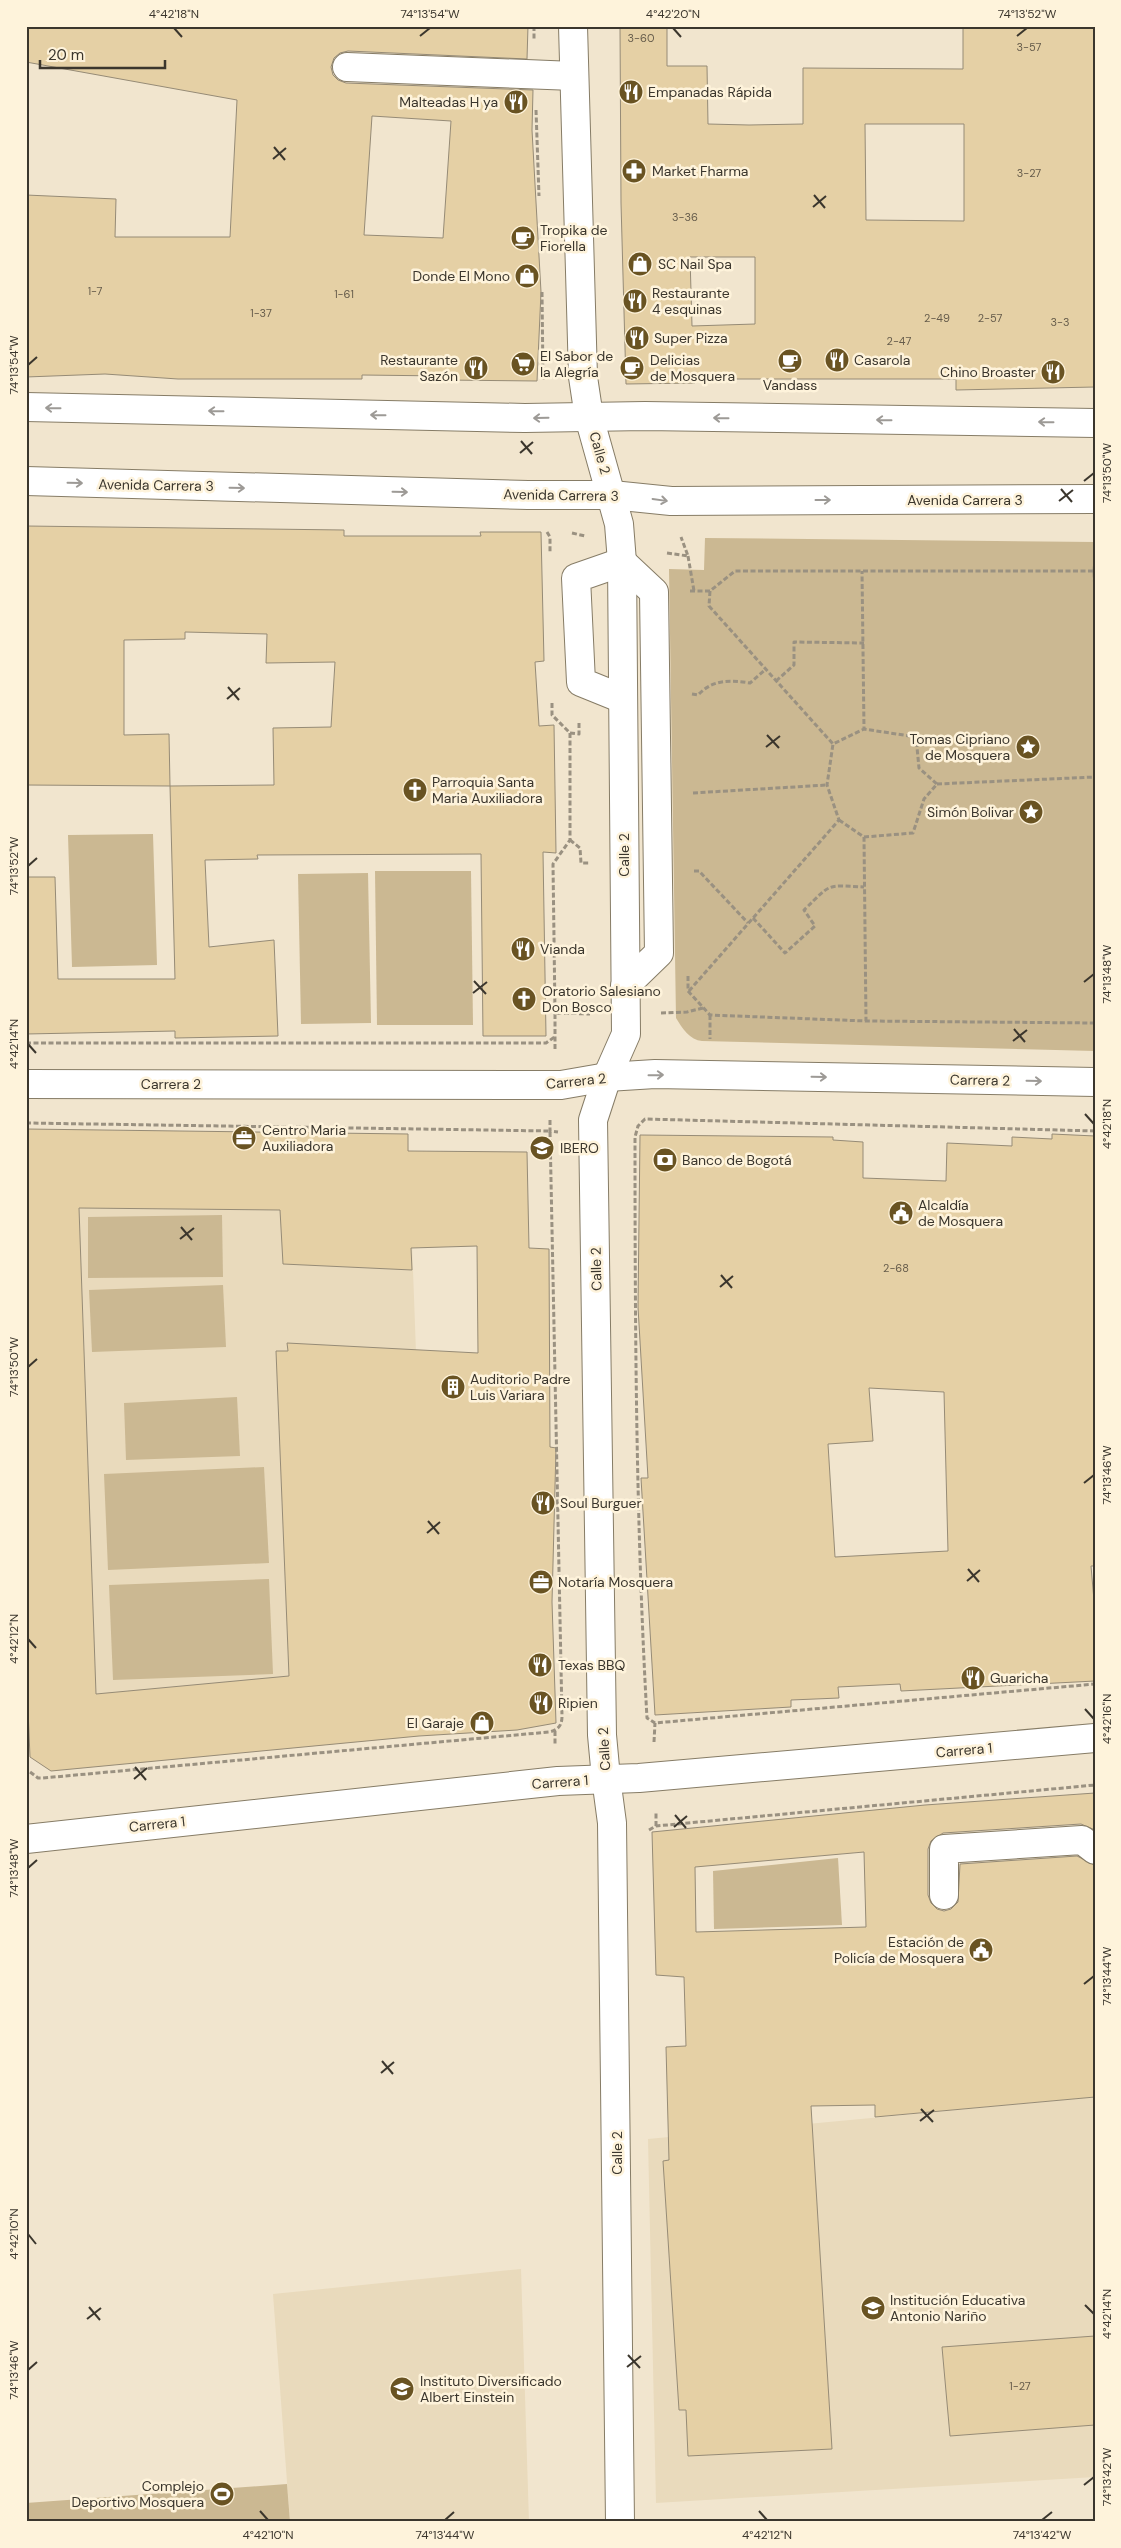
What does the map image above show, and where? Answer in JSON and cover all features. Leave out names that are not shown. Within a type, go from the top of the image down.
[{"type":"street","name":"Calle 2","points":[[573,26],[583,377],[589,417],[619,524],[622,562],[626,1034],[593,1120],[602,1735],[612,1823],[620,2522]]},
{"type":"street","points":[[346,67],[574,76]]},
{"type":"street","points":[[26,407],[526,418],[589,417],[1095,423]]},
{"type":"street","name":"Avenida Carrera 3","points":[[26,481],[528,495],[612,495],[671,501],[1095,499]]},
{"type":"street","points":[[623,699],[581,682],[576,578],[622,562],[654,592],[659,953],[625,986]]},
{"type":"street","name":"Carrera 2","points":[[26,1084],[561,1085],[608,1077],[655,1074],[1095,1082]]},
{"type":"street","name":"Carrera 1","points":[[26,1839],[558,1781],[1095,1738]]},
{"type":"street","points":[[944,1895],[944,1849],[1082,1840],[1095,1850]]},
{"type":"path","points":[[534,26],[539,200]]},
{"type":"path","points":[[541,359],[542,288]]},
{"type":"path","points":[[545,530],[550,537],[550,557]]},
{"type":"path","points":[[688,556],[694,591]]},
{"type":"path","points":[[1095,559],[1095,594]]},
{"type":"path","points":[[686,591],[710,591],[735,571],[1094,571]]},
{"type":"path","points":[[862,571],[864,729]]},
{"type":"path","points":[[710,591],[709,606],[833,744]]},
{"type":"path","points":[[776,680],[794,665],[794,642],[864,643]]},
{"type":"path","points":[[698,695],[706,686],[716,681],[750,683],[766,669]]},
{"type":"path","points":[[552,695],[552,715],[570,733],[570,840],[553,864],[555,1013]]},
{"type":"path","points":[[833,744],[864,729],[916,737],[919,768],[937,784],[1095,777]]},
{"type":"path","points":[[833,744],[827,785],[839,820],[864,837],[913,833],[924,799],[937,784]]},
{"type":"path","points":[[692,793],[827,785]]},
{"type":"path","points":[[688,991],[839,820]]},
{"type":"path","points":[[864,837],[866,1021]]},
{"type":"path","points":[[699,870],[748,923]]},
{"type":"path","points":[[753,918],[785,953],[815,926],[804,910],[830,886],[844,884],[864,887]]},
{"type":"path","points":[[688,972],[688,991],[710,1014],[866,1021],[1095,1023]]},
{"type":"path","points":[[26,1043],[546,1043],[556,1036]]},
{"type":"path","points":[[1095,1132],[832,1125],[663,1118],[646,1119],[638,1126],[635,1137],[638,1478],[647,1718],[655,1723],[1095,1684]]},
{"type":"path","points":[[26,1123],[550,1130],[562,1716],[562,1724],[555,1731],[539,1733],[42,1778],[38,1778],[26,1769]]},
{"type":"path","points":[[630,1126],[638,1126]]},
{"type":"path","points":[[646,1833],[652,1826],[1095,1785]]},
{"type":"shaded area","points":[[705,538],[1095,542],[1095,1051],[702,1041],[690,1036],[684,1029],[676,1018],[669,569],[704,570]]},
{"type":"shaded area","points":[[153,834],[157,965],[72,967],[68,835]]},
{"type":"shaded area","points":[[375,871],[471,871],[473,1025],[377,1025]]},
{"type":"shaded area","points":[[368,873],[371,1023],[301,1024],[298,874]]},
{"type":"shaded area","points":[[54,1130],[408,1134],[416,1352],[416,1664],[419,1736],[51,1771],[30,1757],[26,1662]]},
{"type":"shaded area","points":[[222,1215],[223,1277],[88,1278],[88,1217]]},
{"type":"shaded area","points":[[223,1285],[226,1347],[92,1352],[89,1290]]},
{"type":"shaded area","points":[[237,1397],[240,1456],[126,1460],[124,1403]]},
{"type":"shaded area","points":[[264,1467],[269,1563],[108,1570],[104,1474]]},
{"type":"shaded area","points":[[269,1579],[273,1674],[113,1680],[109,1585]]},
{"type":"shaded area","points":[[838,1858],[842,1925],[714,1929],[713,1871]]},
{"type":"shaded area","name":"Institución Educativa Antonio Nariño","points":[[1095,2097],[1095,2477],[656,2503],[648,2139]]},
{"type":"shaded area","name":"Instituto Diversificado Albert Einstein","points":[[521,2269],[529,2522],[290,2522],[273,2294]]},
{"type":"shaded area","name":"Complejo Deportivo Mosquera","points":[[287,2484],[290,2522],[26,2522],[26,2503]]},
{"type":"building","points":[[26,26],[528,26],[527,59],[348,51],[340,53],[334,58],[331,67],[333,75],[338,80],[346,83],[533,90],[532,130],[541,292],[537,381],[444,380],[444,376],[362,375],[362,379],[178,379],[105,374],[26,377],[26,195],[116,199],[115,237],[230,237],[237,100],[26,62]],"holes":[[[372,116],[451,121],[443,238],[364,235]]]},
{"type":"building","points":[[620,26],[667,26],[667,66],[707,66],[708,124],[749,125],[803,124],[803,68],[963,69],[963,26],[1095,26],[1095,387],[956,390],[956,379],[695,379],[695,383],[626,384],[621,203]],"holes":[[[865,124],[964,124],[964,221],[866,220]],[[690,257],[755,257],[755,324],[692,326]]]},
{"type":"building","points":[[26,526],[344,530],[344,536],[481,536],[480,532],[541,532],[544,661],[535,662],[539,726],[554,725],[556,853],[543,852],[546,1036],[483,1036],[481,854],[257,855],[258,859],[205,860],[209,947],[274,940],[278,1036],[175,1038],[175,1031],[26,1034],[26,877],[55,877],[58,979],[175,979],[170,786],[26,785]],"holes":[[[185,632],[267,634],[266,663],[335,662],[331,727],[273,728],[274,785],[170,786],[169,734],[124,735],[124,640],[185,639]]]},
{"type":"building","points":[[26,1129],[408,1134],[408,1151],[527,1152],[529,1248],[549,1249],[550,1447],[556,1448],[552,1602],[556,1723],[517,1730],[419,1736],[51,1771],[30,1757],[26,1662]],"holes":[[[79,1208],[280,1210],[283,1264],[412,1270],[411,1248],[477,1246],[478,1353],[287,1343],[288,1351],[276,1351],[289,1676],[96,1694]]]},
{"type":"building","points":[[1052,1134],[1095,1136],[1095,1566],[1091,1566],[1095,1612],[1095,1681],[901,1691],[900,1684],[838,1687],[839,1698],[791,1700],[791,1707],[655,1715],[641,1478],[648,1478],[638,1307],[640,1135],[833,1137],[833,1140],[863,1142],[863,1178],[946,1181],[947,1143],[1012,1146],[1012,1137],[1052,1139]],"holes":[[[869,1388],[944,1392],[948,1551],[835,1557],[828,1444],[873,1441]]]},
{"type":"building","points":[[1095,1793],[1095,1830],[1081,1824],[943,1833],[931,1841],[928,1849],[928,1895],[931,1903],[937,1909],[944,1911],[951,1909],[958,1902],[960,1864],[1077,1856],[1095,1865],[1095,2097],[875,2117],[875,2105],[811,2106],[832,2449],[688,2456],[686,2410],[679,2410],[663,2161],[669,2160],[666,2047],[686,2046],[684,1977],[656,1975],[652,1832],[925,1805]],"holes":[[[864,1852],[866,1927],[696,1932],[695,1867]]]},
{"type":"building","points":[[1095,2336],[1095,2425],[950,2436],[942,2347]]},
{"type":"place","name":"Empanadas Rápida","points":[[631,92]]},
{"type":"place","name":"Malteadas H ya","points":[[516,102]]},
{"type":"place","name":"Market Fharma","points":[[634,171]]},
{"type":"place","name":"Tropika de Fiorella","points":[[523,238]]},
{"type":"place","name":"SC Nail Spa","points":[[640,264]]},
{"type":"place","name":"Donde El Mono","points":[[527,276]]},
{"type":"place","name":"Restaurante 4 esquinas","points":[[635,301]]},
{"type":"place","name":"Super Pizza","points":[[637,338]]},
{"type":"place","name":"Casarola","points":[[837,360]]},
{"type":"place","name":"Vandass","points":[[790,361]]},
{"type":"place","name":"El Sabor de la Alegría","points":[[523,364]]},
{"type":"place","name":"Restaurante Sazón","points":[[476,368]]},
{"type":"place","name":"Delicias de Mosquera","points":[[632,368]]},
{"type":"place","name":"Chino Broaster","points":[[1053,372]]},
{"type":"place","name":"Tomas Cipriano de Mosquera","points":[[1028,747]]},
{"type":"place","name":"Parroquia Santa Maria Auxiliadora","points":[[415,790]]},
{"type":"place","name":"Simón Bolivar","points":[[1031,812]]},
{"type":"place","name":"Vianda","points":[[523,949]]},
{"type":"place","name":"Oratorio Salesiano Don Bosco","points":[[524,999]]},
{"type":"place","name":"Centro Maria Auxiliadora","points":[[244,1138]]},
{"type":"place","name":"IBERO","points":[[542,1148]]},
{"type":"place","name":"Banco de Bogotá","points":[[665,1160]]},
{"type":"place","name":"Alcaldía de Mosquera","points":[[901,1213]]},
{"type":"place","name":"Auditorio Padre Luis Variara","points":[[453,1387]]},
{"type":"place","name":"Soul Burguer","points":[[543,1503]]},
{"type":"place","name":"Notaría Mosquera","points":[[541,1582]]},
{"type":"place","name":"Texas BBQ","points":[[540,1665]]},
{"type":"place","name":"Guaricha","points":[[973,1678]]},
{"type":"place","name":"Ripien","points":[[541,1703]]},
{"type":"place","name":"El Garaje","points":[[482,1723]]},
{"type":"place","name":"Estación de Policía de Mosquera","points":[[981,1950]]},
{"type":"place","name":"Institución Educativa Antonio Nariño","points":[[873,2308]]},
{"type":"place","name":"Instituto Diversificado Albert Einstein","points":[[402,2389]]},
{"type":"place","name":"Complejo Deportivo Mosquera","points":[[222,2494]]}]
